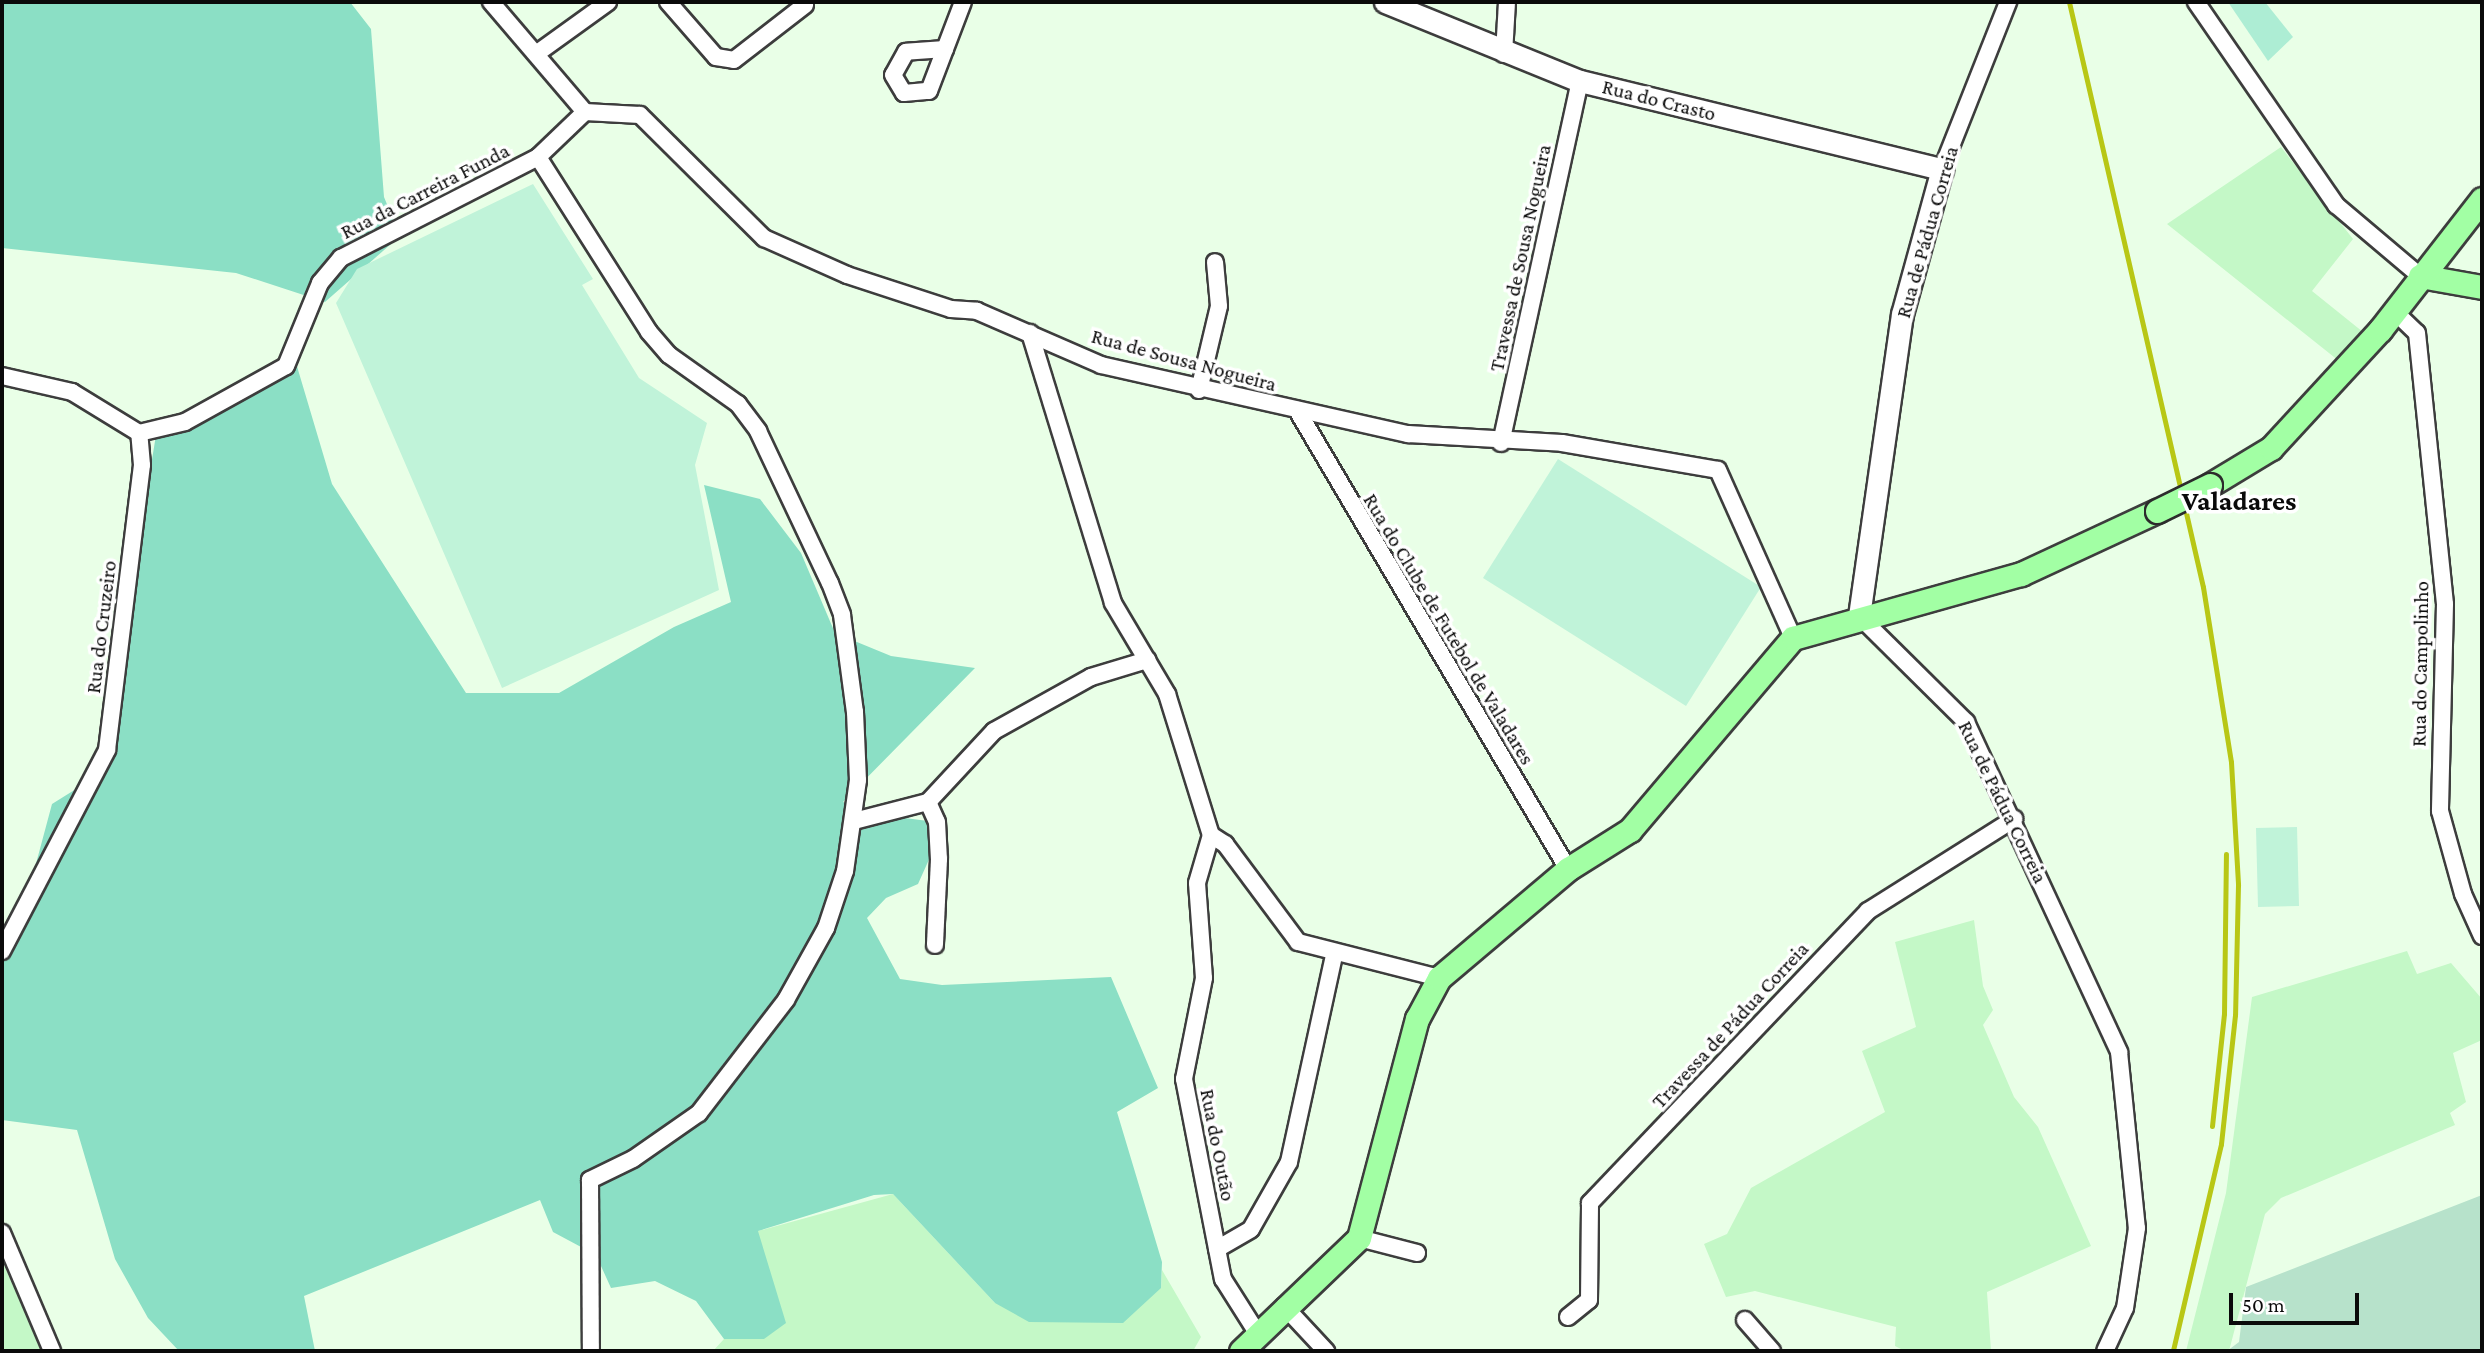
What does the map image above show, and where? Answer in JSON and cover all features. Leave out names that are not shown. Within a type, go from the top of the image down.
[{"type":"main road","points":[[1241,1351],[1256,1331],[1359,1238],[1417,1019],[1439,978],[1568,869],[1630,830],[1793,638],[1859,616],[2021,574],[2210,485],[2271,448],[2395,312],[2420,276],[2482,199]]},
{"type":"main road","points":[[2420,276],[2482,287]]},
{"type":"street","points":[[491,2],[585,112]]},
{"type":"street","points":[[536,54],[608,2]]},
{"type":"street","points":[[668,2],[716,57],[734,60],[805,5]]},
{"type":"street","points":[[945,49],[963,2]]},
{"type":"street","name":"Rua do Crasto","points":[[1385,2],[1504,54],[1580,81],[1942,169]]},
{"type":"street","points":[[1504,54],[1507,2]]},
{"type":"street","name":"Rua de Pádua Correia","points":[[2008,2],[1942,169],[1902,314],[1859,616],[1950,701],[2014,819],[2119,1052],[2137,1228],[2125,1308],[2105,1351]]},
{"type":"street","points":[[2196,2],[2336,205],[2420,276]]},
{"type":"street","name":"Travessa de Sousa Nogueira","points":[[1501,443],[1580,81]]},
{"type":"street","name":"Rua da Carreira Funda","points":[[139,433],[186,422],[286,366],[320,283],[341,258],[538,157],[585,112]]},
{"type":"street","name":"Rua de Sousa Nogueira","points":[[585,112],[640,115],[764,238],[847,275],[1030,333],[1101,365],[1199,390],[1408,434],[1501,443],[1615,449],[1718,470],[1793,638]]},
{"type":"street","points":[[538,157],[649,332],[670,355],[738,404],[758,431],[819,558],[842,615],[850,659],[855,821],[826,928],[740,1066],[666,1139],[590,1180],[591,1351]]},
{"type":"street","points":[[1199,390],[1219,306],[1216,262]]},
{"type":"street","name":"Rua do Campolinho","points":[[2395,312],[2417,333],[2445,604],[2440,811],[2463,894],[2482,936]]},
{"type":"street","points":[[1030,333],[1113,603],[1171,705],[1211,835],[1225,844],[1298,942],[1334,955],[1439,978]]},
{"type":"street","points":[[2,376],[72,392],[139,433]]},
{"type":"street","name":"Rua do Clube de Futebol de Valadares","points":[[1297,410],[1568,869]]},
{"type":"street","name":"Rua do Cruzeiro","points":[[2,951],[107,750],[142,465],[139,433]]},
{"type":"street","points":[[855,821],[928,802],[994,730],[1091,677],[1147,660]]},
{"type":"street","points":[[928,802],[937,822],[935,945]]},
{"type":"street","name":"Travessa de Pádua Correia","points":[[1568,1317],[1589,1300],[1590,1203],[1868,911],[2014,819]]},
{"type":"street","name":"Rua do Outão","points":[[1211,835],[1197,883],[1204,978],[1184,1079],[1223,1279],[1256,1331]]},
{"type":"street","points":[[1217,1249],[1251,1229],[1289,1162],[1334,955]]},
{"type":"street","points":[[2,1233],[52,1351]]},
{"type":"street","points":[[1359,1238],[1417,1253]]},
{"type":"street","points":[[1284,1306],[1326,1351]]},
{"type":"street","points":[[1745,1320],[1772,1351]]},
{"type":"green space","points":[[2228,2],[2265,2],[2293,37],[2268,61]]},
{"type":"green space","points":[[2281,147],[2353,239],[2312,291],[2363,332],[2339,361],[2167,224]]},
{"type":"green space","points":[[533,184],[593,279],[582,285],[639,378],[707,423],[695,465],[719,590],[502,688],[336,303],[357,269]]},
{"type":"green space","points":[[1558,459],[1761,587],[1686,706],[1483,578]]},
{"type":"green space","points":[[2297,827],[2299,906],[2258,907],[2256,828]]},
{"type":"green space","points":[[1974,920],[1983,986],[1993,1010],[1983,1025],[2014,1097],[2038,1127],[2091,1246],[1987,1292],[1991,1351],[1905,1351],[1895,1346],[1896,1327],[1755,1291],[1726,1297],[1704,1244],[1727,1234],[1751,1188],[1885,1112],[1862,1051],[1916,1027],[1895,942]]},
{"type":"green space","points":[[2407,951],[2417,974],[2451,963],[2482,999],[2482,1040],[2453,1053],[2466,1102],[2450,1113],[2455,1125],[2281,1198],[2265,1214],[2229,1351],[2186,1351],[2226,1193],[2252,997]]},
{"type":"green space","points":[[893,1194],[995,1303],[1161,1288],[1162,1270],[1201,1337],[1193,1351],[713,1351],[724,1339],[764,1339],[758,1231]]},
{"type":"green space","points":[[2482,1195],[2482,1351],[2227,1351],[2239,1342],[2246,1287]]},
{"type":"green space","points":[[2,1260],[12,1283],[43,1351],[2,1351]]},
{"type":"shaded area","points":[[2,2],[350,2],[371,29],[384,197],[400,236],[325,302],[236,273],[2,248]]},
{"type":"shaded area","points":[[296,363],[332,484],[466,693],[559,693],[674,627],[731,602],[704,485],[760,499],[801,553],[835,633],[891,656],[975,668],[843,802],[874,814],[928,821],[931,855],[918,884],[886,898],[867,918],[900,979],[942,985],[1111,977],[1158,1088],[1117,1112],[1162,1262],[1161,1288],[1123,1323],[1029,1322],[995,1303],[893,1194],[874,1195],[758,1231],[786,1323],[764,1339],[724,1339],[696,1301],[655,1281],[611,1288],[596,1255],[553,1232],[540,1200],[304,1296],[315,1351],[179,1351],[148,1318],[115,1259],[77,1130],[2,1120],[2,941],[30,886],[52,804],[76,789],[107,735],[156,435],[172,415],[234,401],[275,382]]},
{"type":"railway","points":[[2069,2],[2203,587],[2231,762],[2238,885],[2235,1015],[2221,1144],[2173,1351]]},
{"type":"railway","points":[[2212,1126],[2224,1014],[2226,854]]},
{"type":"district","name":"Valadares","points":[[2239,501]]}]
